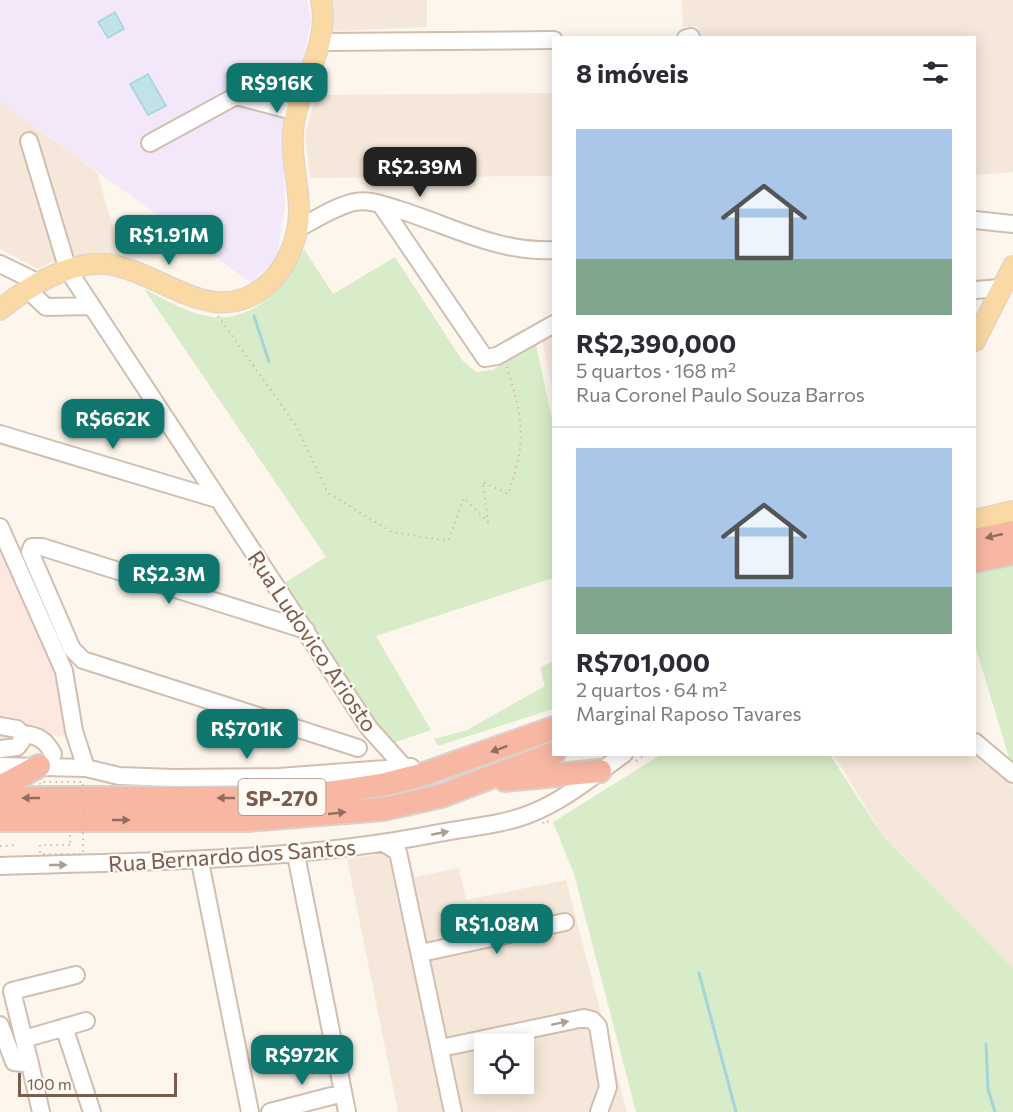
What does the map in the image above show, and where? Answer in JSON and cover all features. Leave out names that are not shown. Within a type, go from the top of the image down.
[{"type":"highway","points":[[976,539],[1013,514]]},
{"type":"highway","points":[[976,561],[1013,553]]},
{"type":"highway","name":"SP-270","points":[[0,798],[303,796],[386,784],[454,765],[552,729]]},
{"type":"highway","name":"SP-270","points":[[0,820],[247,820],[383,809],[441,796],[552,754]]},
{"type":"highway","points":[[0,787],[46,760]]},
{"type":"highway","points":[[482,782],[600,771]]},
{"type":"main road","points":[[0,310],[33,287],[68,270],[92,264],[117,266],[208,302],[236,302],[269,284],[285,263],[297,229],[292,147],[297,112],[322,42],[324,13],[321,0]]},
{"type":"main road","points":[[977,331],[1013,266]]},
{"type":"main road","points":[[976,520],[1013,514]]},
{"type":"street","points":[[322,42],[552,40]]},
{"type":"street","points":[[150,143],[236,96],[247,97],[297,112]]},
{"type":"street","name":"Rua Ludovico Ariosto","points":[[29,141],[68,270],[369,728],[404,767]]},
{"type":"street","points":[[297,229],[345,205],[367,201],[500,245],[519,250],[552,250]]},
{"type":"street","points":[[381,205],[480,353],[490,358],[503,353],[551,324]]},
{"type":"street","points":[[976,220],[1013,224]]},
{"type":"street","points":[[0,264],[33,287],[46,307],[92,306]]},
{"type":"street","points":[[976,290],[1000,288]]},
{"type":"street","points":[[0,434],[217,499]]},
{"type":"street","points":[[0,527],[64,671],[74,731],[86,768]]},
{"type":"street","points":[[306,630],[42,547],[32,547],[30,556],[39,576],[72,649],[83,660],[358,748]]},
{"type":"street","points":[[0,726],[18,729],[22,734],[39,737],[47,742],[46,760]]},
{"type":"street","points":[[326,772],[358,748],[369,728]]},
{"type":"street","points":[[46,760],[74,731]]},
{"type":"street","points":[[0,749],[16,747],[21,742],[22,734]]},
{"type":"street","points":[[976,743],[1013,774]]},
{"type":"street","name":"Rua Bernardo dos Santos","points":[[0,866],[200,862],[296,855],[384,843],[403,846],[529,815],[548,806],[621,756]]},
{"type":"street","points":[[0,766],[46,760],[119,776],[174,778],[279,777],[454,765]]},
{"type":"street","points":[[403,846],[421,953],[453,1112]]},
{"type":"street","points":[[296,855],[347,1112]]},
{"type":"street","points":[[200,862],[250,1112]]},
{"type":"street","points":[[421,953],[565,922]]},
{"type":"street","points":[[41,1112],[12,991],[76,975]]},
{"type":"street","points":[[441,1048],[584,1018],[592,1020],[598,1026],[608,1087],[599,1112]]},
{"type":"street","points":[[24,1039],[86,1021]]},
{"type":"street","points":[[0,1025],[14,1062],[30,1064]]},
{"type":"street","points":[[64,1027],[92,1112]]},
{"type":"street","points":[[270,1112],[343,1094]]},
{"type":"path","points":[[208,302],[295,424],[328,492],[392,532],[403,534],[448,541],[464,498],[488,522],[483,482],[508,494],[520,461],[520,410],[503,353]]},
{"type":"path","points":[[70,845],[40,845],[40,854],[83,854],[83,782],[40,782],[40,788],[74,788]]},
{"type":"path","points":[[0,846],[18,845]]},
{"type":"shaded area","points":[[0,0],[307,0],[311,21],[298,83],[283,124],[285,206],[277,257],[251,283],[0,101]]},
{"type":"shaded area","points":[[332,0],[427,0],[427,27],[334,31]]},
{"type":"shaded area","points":[[682,0],[1013,0],[1013,172],[976,175],[976,36],[701,36],[697,26],[683,27]]},
{"type":"shaded area","points":[[552,93],[552,176],[310,178],[305,134],[316,95]]},
{"type":"shaded area","points":[[0,101],[97,172],[123,262],[73,258],[52,262],[38,269],[0,249]]},
{"type":"shaded area","points":[[552,328],[552,388],[541,334]]},
{"type":"shaded area","points":[[0,531],[56,656],[65,735],[0,743]]},
{"type":"shaded area","points":[[976,747],[1005,770],[1013,788],[1013,968],[883,836],[835,756],[976,756]]},
{"type":"shaded area","points":[[408,850],[415,877],[459,868],[466,900],[566,880],[627,1112],[398,1112],[347,859]]},
{"type":"green space","points":[[304,249],[333,294],[395,257],[462,360],[476,372],[493,370],[535,340],[552,419],[552,578],[376,636],[431,730],[390,744],[284,583],[326,557],[144,289],[195,313],[213,317],[228,317],[256,307],[269,298],[298,262]]},
{"type":"green space","points":[[1013,564],[1013,771],[976,648],[976,572]]},
{"type":"green space","points":[[552,662],[552,709],[438,746],[434,739],[467,730],[545,686],[540,668]]},
{"type":"green space","points":[[659,756],[831,756],[883,836],[1013,968],[1013,1112],[636,1112],[574,874],[553,822]]},
{"type":"water","points":[[115,12],[124,29],[108,38],[98,22]]},
{"type":"water","points":[[148,74],[166,106],[148,115],[130,84]]},
{"type":"waterway","points":[[254,316],[269,362]]},
{"type":"waterway","points":[[699,973],[736,1112]]},
{"type":"waterway","points":[[986,1044],[988,1089],[995,1112]]}]
